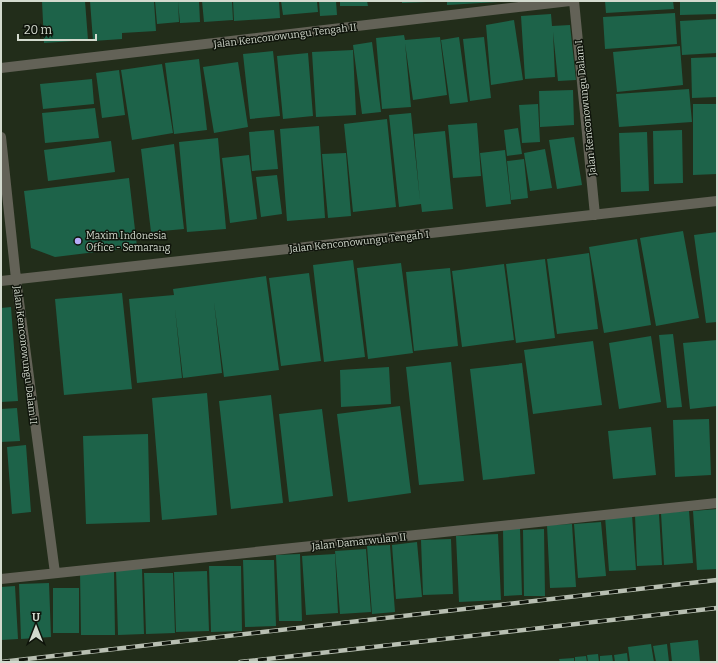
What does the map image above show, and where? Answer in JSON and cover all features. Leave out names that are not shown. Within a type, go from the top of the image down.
[{"type":"street","name":"Jalan Kenconowungu Tengah II","points":[[1,68],[570,1]]},
{"type":"street","name":"Jalan Kenconowungu Dalam I","points":[[574,1],[595,215]]},
{"type":"street","name":"Jalan Kenconowungu Dalam II","points":[[1,137],[16,279],[55,573]]},
{"type":"street","name":"Jalan Kenconowungu Tengah I","points":[[1,281],[717,201]]},
{"type":"street","name":"Jalan Damarwulan II","points":[[1,579],[717,503]]},
{"type":"building","points":[[42,1],[85,1],[88,40],[44,43]]},
{"type":"building","points":[[90,1],[154,1],[156,31],[122,33],[122,39],[93,41]]},
{"type":"building","points":[[155,1],[178,1],[179,22],[157,24]]},
{"type":"building","points":[[178,1],[199,1],[200,22],[180,23]]},
{"type":"building","points":[[202,1],[232,1],[233,20],[204,22]]},
{"type":"building","points":[[233,1],[279,1],[280,18],[234,21]]},
{"type":"building","points":[[281,1],[317,1],[318,12],[283,15]]},
{"type":"building","points":[[319,1],[336,1],[337,15],[320,16]]},
{"type":"building","points":[[340,1],[367,1],[368,6],[340,6]]},
{"type":"building","points":[[402,1],[427,1],[427,2],[402,3]]},
{"type":"building","points":[[447,1],[498,1],[498,2],[447,5]]},
{"type":"building","points":[[605,1],[673,1],[674,9],[606,13]]},
{"type":"building","points":[[680,1],[717,1],[717,14],[680,15]]},
{"type":"building","points":[[675,13],[677,44],[605,49],[603,17]]},
{"type":"building","points":[[551,14],[552,26],[570,25],[576,80],[558,81],[553,32],[555,77],[525,79],[521,16]]},
{"type":"building","points":[[717,19],[717,53],[682,55],[680,21]]},
{"type":"building","points":[[514,20],[523,80],[491,85],[486,25]]},
{"type":"building","points":[[404,35],[405,40],[440,37],[447,95],[413,100],[405,43],[411,107],[382,109],[376,38]]},
{"type":"building","points":[[459,37],[468,102],[450,104],[441,40]]},
{"type":"building","points":[[484,37],[491,98],[470,101],[463,39]]},
{"type":"building","points":[[372,42],[381,112],[362,114],[353,45]]},
{"type":"building","points":[[680,46],[683,85],[617,92],[613,52]]},
{"type":"building","points":[[353,50],[356,115],[316,117],[312,52]]},
{"type":"building","points":[[273,51],[280,116],[250,119],[243,54]]},
{"type":"building","points":[[308,53],[313,116],[283,119],[277,56]]},
{"type":"building","points":[[717,57],[717,97],[692,98],[691,58]]},
{"type":"building","points":[[199,59],[207,130],[174,134],[165,63]]},
{"type":"building","points":[[238,62],[248,127],[214,133],[203,67]]},
{"type":"building","points":[[162,64],[173,133],[132,140],[121,70]]},
{"type":"building","points":[[119,70],[125,115],[102,118],[96,73]]},
{"type":"building","points":[[92,79],[94,104],[43,109],[40,84]]},
{"type":"building","points":[[689,89],[692,122],[619,127],[616,94]]},
{"type":"building","points":[[573,90],[574,125],[540,127],[539,91]]},
{"type":"building","points":[[538,104],[540,142],[522,143],[519,105]]},
{"type":"building","points":[[693,104],[717,104],[717,174],[693,175]]},
{"type":"building","points":[[95,108],[99,138],[45,143],[42,113]]},
{"type":"building","points":[[411,113],[420,201],[414,134],[445,131],[453,209],[422,212],[421,204],[399,207],[389,115]]},
{"type":"building","points":[[387,119],[396,207],[353,212],[344,124]]},
{"type":"building","points":[[477,123],[481,176],[453,178],[448,125]]},
{"type":"building","points":[[319,126],[325,218],[287,221],[280,129]]},
{"type":"building","points":[[518,128],[522,154],[507,156],[504,130]]},
{"type":"building","points":[[274,130],[278,169],[252,171],[249,132]]},
{"type":"building","points":[[682,130],[683,183],[654,184],[653,131]]},
{"type":"building","points":[[647,132],[649,191],[621,192],[619,133]]},
{"type":"building","points":[[574,137],[582,185],[557,189],[549,140]]},
{"type":"building","points":[[218,138],[226,229],[187,232],[179,142]]},
{"type":"building","points":[[111,141],[115,172],[48,181],[44,150]]},
{"type":"building","points":[[174,144],[184,229],[151,232],[141,149]]},
{"type":"building","points":[[545,149],[552,188],[530,191],[524,153]]},
{"type":"building","points":[[505,150],[511,204],[486,207],[480,153]]},
{"type":"building","points":[[346,153],[351,216],[328,218],[322,154]]},
{"type":"building","points":[[249,155],[257,219],[230,223],[222,158]]},
{"type":"building","points":[[524,159],[528,198],[511,200],[507,161]]},
{"type":"building","points":[[277,175],[282,214],[261,217],[256,177]]},
{"type":"building","points":[[129,178],[137,247],[55,257],[31,248],[24,191]]},
{"type":"building","points":[[683,231],[699,318],[656,326],[640,238]]},
{"type":"building","points":[[717,232],[717,322],[706,323],[694,235]]},
{"type":"building","points":[[637,239],[651,325],[604,333],[589,247]]},
{"type":"building","points":[[589,253],[598,329],[557,334],[547,259]]},
{"type":"building","points":[[545,259],[555,338],[516,343],[506,264]]},
{"type":"building","points":[[353,260],[365,357],[324,362],[313,265]]},
{"type":"building","points":[[401,263],[413,353],[368,359],[357,268]]},
{"type":"building","points":[[504,264],[514,340],[462,347],[452,271]]},
{"type":"building","points":[[450,268],[458,346],[414,351],[406,272]]},
{"type":"building","points":[[309,273],[321,361],[281,366],[269,278]]},
{"type":"building","points":[[266,276],[279,370],[224,377],[214,302],[222,373],[183,378],[175,309],[182,378],[137,383],[129,299],[174,295],[173,289]]},
{"type":"building","points":[[122,293],[132,389],[64,395],[55,299]]},
{"type":"building","points":[[11,307],[18,401],[1,402],[1,308]]},
{"type":"building","points":[[673,334],[682,407],[667,408],[659,335]]},
{"type":"building","points":[[651,336],[661,402],[619,409],[609,343]]},
{"type":"building","points":[[717,340],[717,406],[690,409],[683,343]]},
{"type":"building","points":[[593,341],[602,405],[533,414],[524,350]]},
{"type":"building","points":[[451,362],[464,481],[419,485],[406,367]]},
{"type":"building","points":[[522,363],[535,474],[483,480],[470,369]]},
{"type":"building","points":[[389,367],[391,404],[341,407],[340,370]]},
{"type":"building","points":[[207,393],[217,515],[162,520],[152,398]]},
{"type":"building","points":[[271,395],[283,503],[231,509],[219,401]]},
{"type":"building","points":[[400,406],[411,493],[348,502],[337,414]]},
{"type":"building","points":[[17,408],[20,441],[1,442],[1,409]]},
{"type":"building","points":[[322,409],[333,496],[289,502],[279,414]]},
{"type":"building","points":[[709,419],[711,475],[675,477],[673,420]]},
{"type":"building","points":[[651,427],[656,475],[613,479],[608,431]]},
{"type":"building","points":[[148,434],[150,522],[86,524],[83,436]]},
{"type":"building","points":[[26,445],[31,512],[12,514],[7,447]]},
{"type":"building","points":[[717,509],[717,569],[697,570],[693,511]]},
{"type":"building","points":[[689,511],[693,563],[664,565],[661,513]]},
{"type":"building","points":[[659,514],[662,565],[637,566],[635,515]]},
{"type":"building","points":[[632,515],[636,570],[609,571],[605,516]]},
{"type":"building","points":[[601,522],[606,576],[578,578],[574,524]]},
{"type":"building","points":[[572,524],[576,587],[550,588],[547,525]]},
{"type":"building","points":[[503,528],[520,528],[522,595],[504,596]]},
{"type":"building","points":[[544,529],[545,596],[524,596],[523,530]]},
{"type":"building","points":[[498,534],[501,600],[459,602],[456,536]]},
{"type":"building","points":[[451,539],[453,594],[423,595],[421,540]]},
{"type":"building","points":[[417,542],[422,597],[396,599],[392,545]]},
{"type":"building","points":[[390,545],[395,612],[372,614],[367,546]]},
{"type":"building","points":[[366,549],[371,612],[340,614],[335,551]]},
{"type":"building","points":[[300,554],[302,621],[279,621],[276,555]]},
{"type":"building","points":[[335,554],[338,613],[306,615],[302,556]]},
{"type":"building","points":[[243,560],[274,560],[276,626],[245,627]]},
{"type":"building","points":[[209,566],[241,566],[242,631],[211,632]]},
{"type":"building","points":[[142,568],[144,634],[118,635],[116,569]]},
{"type":"building","points":[[80,571],[114,571],[115,635],[81,635]]},
{"type":"building","points":[[207,571],[209,631],[176,632],[174,572]]},
{"type":"building","points":[[144,573],[173,573],[175,633],[146,634]]},
{"type":"building","points":[[49,583],[51,637],[21,639],[19,584]]},
{"type":"building","points":[[15,586],[18,639],[1,640],[1,587]]},
{"type":"building","points":[[53,588],[79,588],[79,633],[53,633]]},
{"type":"building","points":[[698,640],[700,662],[672,662],[670,643]]},
{"type":"building","points":[[651,644],[654,662],[630,662],[628,647]]},
{"type":"building","points":[[667,644],[669,662],[656,662],[653,646]]},
{"type":"building","points":[[627,653],[628,662],[615,662],[614,655]]},
{"type":"building","points":[[598,654],[599,662],[588,662],[587,655]]},
{"type":"building","points":[[612,655],[613,662],[600,662],[600,656]]},
{"type":"building","points":[[586,656],[587,662],[575,662],[575,657]]},
{"type":"building","points":[[574,658],[574,662],[560,662],[559,659]]},
{"type":"railway","points":[[1,662],[717,580]]},
{"type":"railway","points":[[240,662],[717,608]]},
{"type":"place","name":"Maxim Indonesia Office - Semarang","points":[[78,241]]}]
